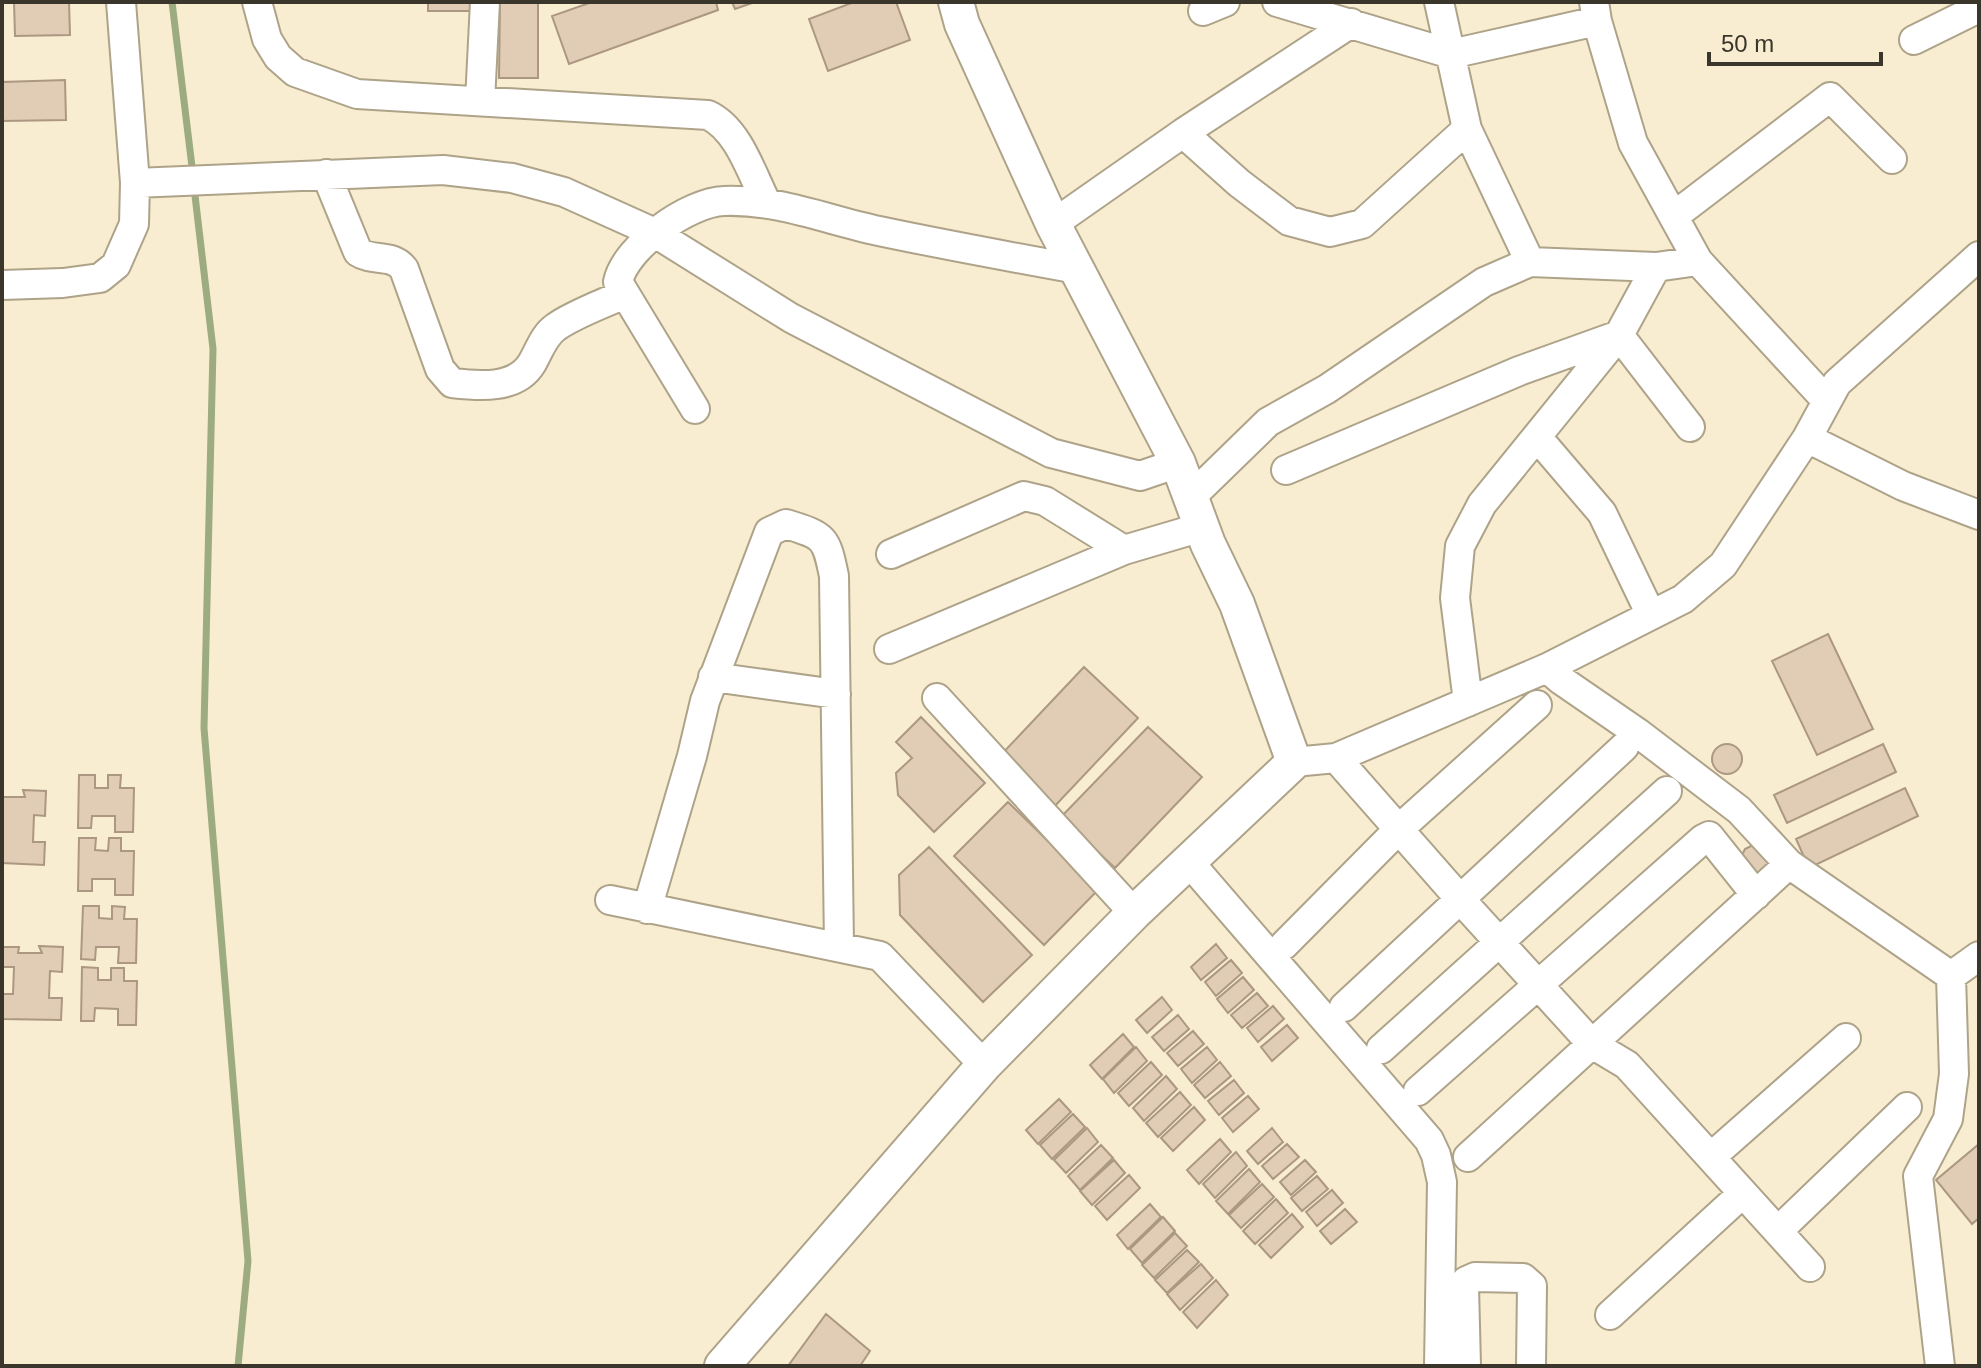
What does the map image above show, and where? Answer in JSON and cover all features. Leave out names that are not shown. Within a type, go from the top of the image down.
[{"type":"street","points":[[2,285],[100,278],[116,265],[134,224],[135,183],[121,2]]},
{"type":"street","points":[[257,2],[267,39],[278,57],[295,72],[357,94],[708,115],[721,121],[730,132],[766,202]]},
{"type":"street","points":[[480,101],[485,2]]},
{"type":"street","points":[[956,2],[962,24],[1053,224],[1178,463],[1237,604],[1294,762]]},
{"type":"street","points":[[1277,2],[1451,54],[1596,12],[1633,143],[1698,261],[1826,400]]},
{"type":"street","points":[[1439,2],[1467,129],[1530,262]]},
{"type":"street","points":[[1914,40],[1979,8]]},
{"type":"street","points":[[1053,224],[1183,133],[1351,23]]},
{"type":"street","points":[[1674,216],[1830,97],[1892,159]]},
{"type":"street","points":[[1183,133],[1239,183],[1289,221],[1330,232],[1362,224],[1467,129]]},
{"type":"street","points":[[135,183],[443,170],[512,178],[564,192],[655,233],[791,318],[1051,453],[1140,476],[1178,463]]},
{"type":"street","points":[[326,174],[358,252],[365,256],[394,259],[404,269],[440,369],[452,383],[487,387],[510,381],[529,368],[544,340],[556,327],[624,294]]},
{"type":"street","points":[[695,409],[618,282],[620,270],[655,233],[682,213],[720,201],[766,202],[876,231],[1077,269]]},
{"type":"street","points":[[728,1364],[984,1065],[1134,913],[1294,762],[1336,758],[1547,668],[1683,599],[1723,565],[1807,438],[1837,383],[1979,256]]},
{"type":"street","points":[[889,649],[1124,550],[1197,512],[1268,422],[1327,389],[1484,282],[1530,262],[1656,267],[1698,261]]},
{"type":"street","points":[[1468,702],[1455,598],[1460,546],[1482,504],[1619,335],[1656,267]]},
{"type":"street","points":[[1619,335],[1690,427]]},
{"type":"street","points":[[1286,470],[1519,371],[1619,335]]},
{"type":"street","points":[[1537,437],[1602,513],[1651,615]]},
{"type":"street","points":[[1807,438],[1903,486],[1979,515]]},
{"type":"street","points":[[891,554],[1024,496],[1045,501],[1124,550]]},
{"type":"street","points":[[647,909],[713,677],[769,532],[786,524],[815,533],[828,546],[834,576],[839,946]]},
{"type":"street","points":[[1547,668],[1739,810],[1789,864],[1951,976]]},
{"type":"street","points":[[713,677],[836,694]]},
{"type":"street","points":[[937,698],[1134,913]]},
{"type":"street","points":[[1284,945],[1399,829],[1537,705]]},
{"type":"street","points":[[1344,1007],[1624,747]]},
{"type":"street","points":[[1336,758],[1592,1044],[1627,1065],[1810,1267]]},
{"type":"street","points":[[1381,1049],[1667,791]]},
{"type":"street","points":[[1418,1091],[1703,839],[1709,836],[1756,895]]},
{"type":"street","points":[[1189,862],[1429,1140],[1442,1182],[1439,1366]]},
{"type":"street","points":[[1468,1157],[1789,864]]},
{"type":"street","points":[[610,900],[880,956],[984,1065]]},
{"type":"street","points":[[1951,976],[1979,956]]},
{"type":"street","points":[[1940,1366],[1918,1176],[1948,1119],[1954,1074],[1951,976]]},
{"type":"street","points":[[1711,1157],[1846,1038]]},
{"type":"street","points":[[1778,1231],[1907,1107]]},
{"type":"street","points":[[1610,1315],[1743,1193]]},
{"type":"street","points":[[1466,1366],[1464,1286],[1466,1281],[1475,1277],[1529,1280],[1532,1286],[1531,1366]]},
{"type":"building","points":[[14,2],[69,2],[70,35],[15,36]]},
{"type":"building","points":[[428,2],[470,2],[470,11],[428,11]]},
{"type":"building","points":[[500,2],[538,2],[538,78],[499,78]]},
{"type":"building","points":[[592,2],[716,2],[718,10],[569,64],[552,16]]},
{"type":"building","points":[[732,2],[755,2],[735,9]]},
{"type":"building","points":[[854,2],[896,2],[910,40],[828,71],[809,19]]},
{"type":"building","points":[[65,80],[66,120],[2,121],[2,82]]},
{"type":"building","points":[[1828,634],[1873,729],[1817,755],[1772,661]]},
{"type":"building","points":[[1084,667],[1138,718],[1052,809],[998,758]]},
{"type":"building","points":[[921,717],[985,783],[934,832],[898,795],[896,773],[912,758],[896,742]]},
{"type":"building","points":[[1148,727],[1202,777],[1115,868],[1061,817]]},
{"type":"building","points":[[1727,744],[1733,745],[1741,753],[1741,765],[1733,773],[1727,774],[1721,773],[1713,765],[1712,759],[1713,753],[1721,745]]},
{"type":"building","points":[[1883,744],[1896,772],[1787,823],[1774,795]]},
{"type":"building","points":[[79,775],[95,775],[95,788],[108,788],[108,775],[121,775],[120,788],[134,788],[133,832],[115,832],[115,816],[92,816],[91,828],[78,828]]},
{"type":"building","points":[[1905,788],[1918,816],[1809,868],[1796,839]]},
{"type":"building","points":[[23,790],[46,791],[45,816],[34,815],[33,842],[45,842],[44,865],[2,863],[2,797],[25,797]]},
{"type":"building","points":[[1008,802],[1098,890],[1044,945],[954,856]]},
{"type":"building","points":[[79,838],[96,838],[95,850],[108,851],[109,838],[121,838],[121,851],[134,851],[133,895],[115,895],[115,879],[92,879],[92,891],[78,891]]},
{"type":"building","points":[[1755,844],[1774,866],[1750,878],[1740,859],[1745,849]]},
{"type":"building","points":[[929,847],[1032,955],[983,1002],[900,915],[899,875]]},
{"type":"building","points":[[83,906],[99,906],[99,918],[112,919],[112,906],[125,907],[124,919],[137,919],[136,963],[118,963],[119,947],[96,947],[95,960],[81,959]]},
{"type":"building","points":[[1216,944],[1227,958],[1201,980],[1191,967]]},
{"type":"building","points":[[39,946],[63,947],[62,972],[50,971],[49,998],[62,998],[61,1020],[2,1019],[2,994],[13,994],[14,967],[2,967],[2,947],[19,947],[18,953],[42,953]]},
{"type":"building","points":[[1231,960],[1242,973],[1216,996],[1205,982]]},
{"type":"building","points":[[82,967],[98,968],[98,980],[111,980],[111,968],[124,968],[124,981],[137,981],[136,1025],[118,1025],[118,1009],[95,1008],[94,1021],[81,1021]]},
{"type":"building","points":[[1243,977],[1254,990],[1228,1013],[1217,999]]},
{"type":"building","points":[[1257,993],[1268,1006],[1242,1028],[1231,1015]]},
{"type":"building","points":[[1162,997],[1172,1010],[1147,1033],[1136,1020]]},
{"type":"building","points":[[1273,1006],[1284,1019],[1258,1042],[1247,1028]]},
{"type":"building","points":[[1178,1015],[1189,1029],[1164,1051],[1152,1037]]},
{"type":"building","points":[[1287,1025],[1298,1038],[1272,1061],[1261,1047]]},
{"type":"building","points":[[1193,1031],[1204,1044],[1178,1066],[1167,1053]]},
{"type":"building","points":[[1123,1034],[1134,1047],[1102,1079],[1090,1065]]},
{"type":"building","points":[[1136,1047],[1147,1061],[1114,1093],[1103,1079]]},
{"type":"building","points":[[1207,1047],[1217,1060],[1192,1083],[1181,1069]]},
{"type":"building","points":[[1151,1062],[1162,1075],[1129,1106],[1118,1093]]},
{"type":"building","points":[[1220,1062],[1231,1076],[1205,1098],[1194,1085]]},
{"type":"building","points":[[1166,1076],[1177,1089],[1144,1121],[1133,1108]]},
{"type":"building","points":[[1234,1080],[1244,1093],[1219,1115],[1208,1101]]},
{"type":"building","points":[[1180,1092],[1191,1105],[1158,1137],[1146,1123]]},
{"type":"building","points":[[1248,1096],[1259,1109],[1233,1132],[1222,1118]]},
{"type":"building","points":[[1059,1099],[1071,1112],[1038,1144],[1026,1130]]},
{"type":"building","points":[[1194,1107],[1205,1120],[1173,1151],[1161,1138]]},
{"type":"building","points":[[1073,1114],[1085,1127],[1052,1159],[1040,1145]]},
{"type":"building","points":[[1087,1128],[1098,1142],[1066,1173],[1054,1160]]},
{"type":"building","points":[[1272,1128],[1283,1142],[1258,1164],[1247,1151]]},
{"type":"building","points":[[1220,1139],[1231,1152],[1199,1184],[1187,1170]]},
{"type":"building","points":[[1287,1144],[1299,1157],[1273,1179],[1262,1166]]},
{"type":"building","points":[[1979,1144],[1979,1218],[1972,1224],[1936,1180]]},
{"type":"building","points":[[1101,1145],[1113,1158],[1080,1190],[1068,1176]]},
{"type":"building","points":[[1236,1152],[1247,1166],[1215,1198],[1203,1184]]},
{"type":"building","points":[[1114,1160],[1125,1173],[1092,1205],[1080,1191]]},
{"type":"building","points":[[1305,1160],[1316,1172],[1291,1195],[1280,1182]]},
{"type":"building","points":[[1249,1169],[1260,1182],[1228,1214],[1216,1201]]},
{"type":"building","points":[[1129,1175],[1140,1188],[1107,1220],[1095,1206]]},
{"type":"building","points":[[1317,1176],[1328,1189],[1302,1211],[1291,1198]]},
{"type":"building","points":[[1262,1184],[1274,1197],[1241,1228],[1229,1215]]},
{"type":"building","points":[[1332,1190],[1343,1203],[1317,1226],[1306,1212]]},
{"type":"building","points":[[1276,1199],[1288,1213],[1255,1244],[1243,1231]]},
{"type":"building","points":[[1150,1204],[1161,1217],[1128,1249],[1117,1235]]},
{"type":"building","points":[[1345,1209],[1357,1222],[1331,1244],[1320,1231]]},
{"type":"building","points":[[1292,1214],[1303,1227],[1271,1258],[1259,1245]]},
{"type":"building","points":[[1163,1217],[1175,1231],[1142,1263],[1130,1249]]},
{"type":"building","points":[[1175,1233],[1187,1246],[1154,1278],[1142,1265]]},
{"type":"building","points":[[1187,1250],[1199,1262],[1167,1293],[1155,1280]]},
{"type":"building","points":[[1201,1264],[1213,1278],[1180,1310],[1167,1294]]},
{"type":"building","points":[[1216,1280],[1228,1295],[1197,1328],[1183,1312]]},
{"type":"building","points":[[826,1314],[870,1351],[860,1366],[788,1366]]},
{"type":"waterway","points":[[172,2],[193,175]]},
{"type":"waterway","points":[[194,187],[213,349],[204,728],[248,1261],[238,1366]]}]
